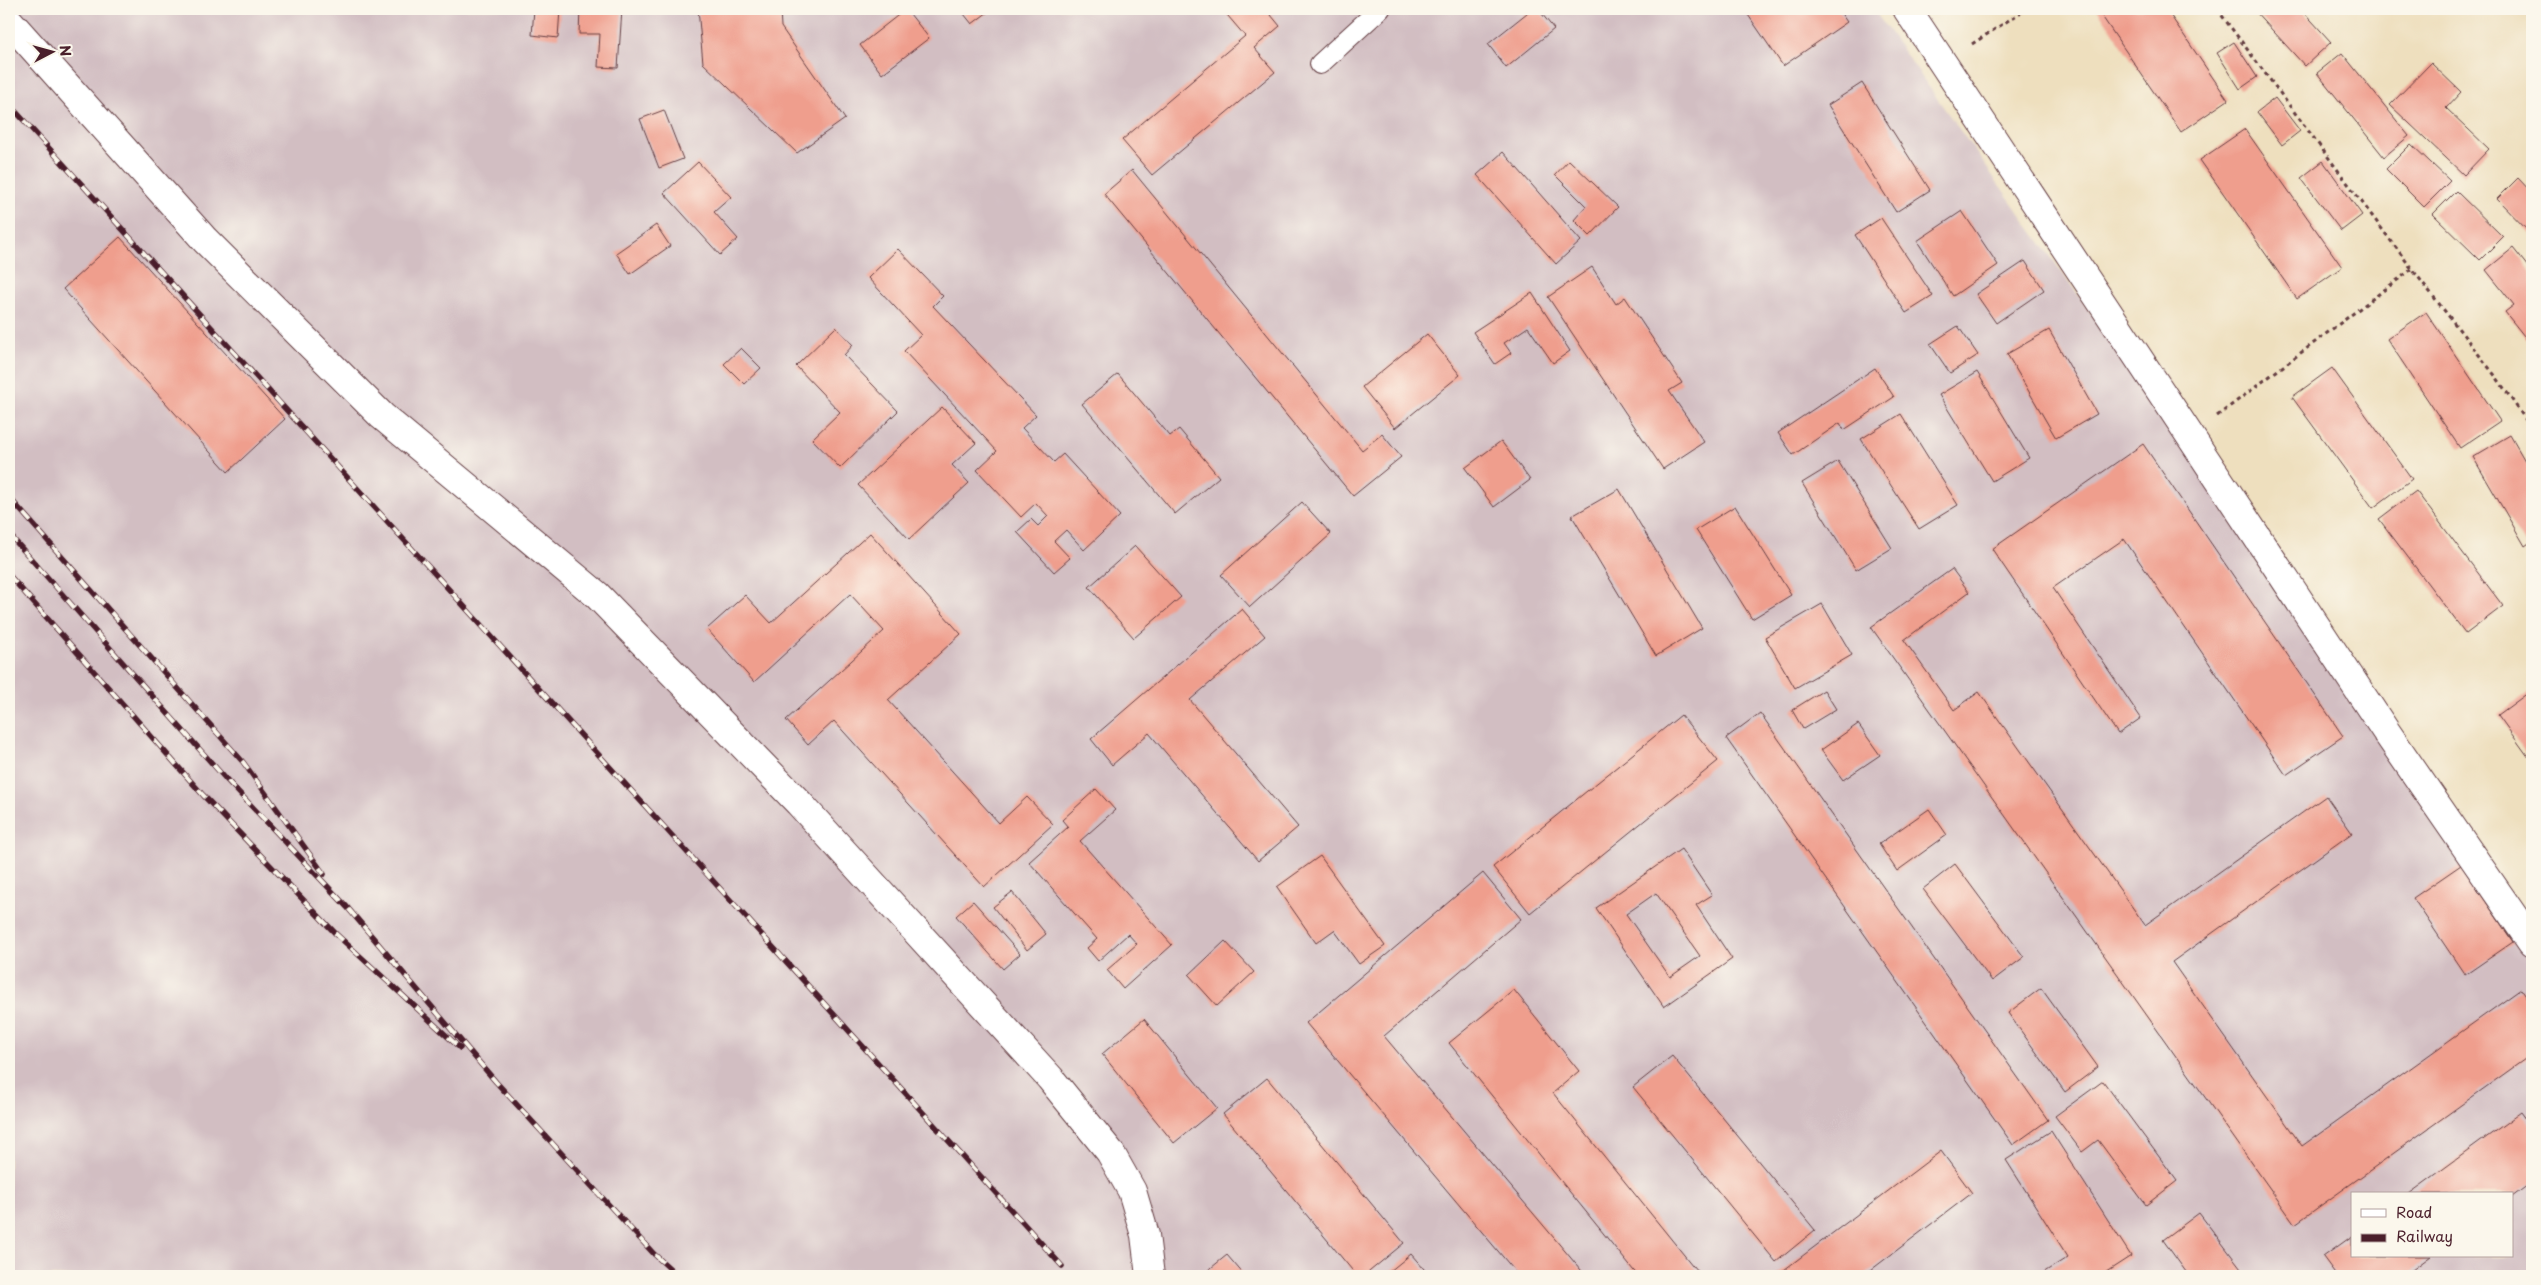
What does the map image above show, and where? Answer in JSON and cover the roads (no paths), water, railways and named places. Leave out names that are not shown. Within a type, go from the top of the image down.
[{"type":"street","points":[[1907,9],[1944,62],[2385,730],[2532,943]]},
{"type":"street","points":[[9,21],[205,240],[382,416],[597,594],[799,803],[1050,1078],[1110,1152],[1132,1192],[1145,1235],[1150,1276]]},
{"type":"lane","points":[[1320,64],[1380,9]]},
{"type":"railway","points":[[9,104],[1062,1266]]},
{"type":"railway","points":[[9,497],[243,762],[324,874]]},
{"type":"railway","points":[[9,534],[225,778],[347,907],[496,1082],[654,1254],[678,1276]]},
{"type":"railway","points":[[9,575],[203,795],[336,934],[460,1048]]}]
